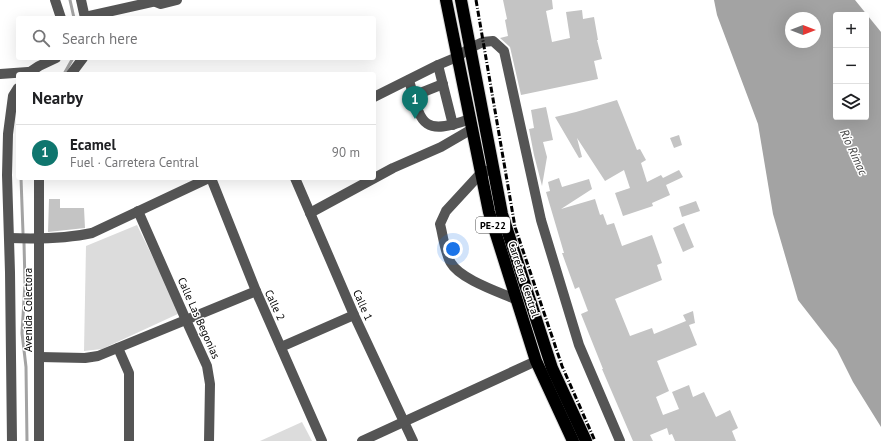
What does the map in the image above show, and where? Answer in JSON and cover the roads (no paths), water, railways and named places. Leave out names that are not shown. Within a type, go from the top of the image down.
[{"type":"highway","name":"Carretera Central","points":[[446,0],[489,212],[536,361],[573,441]]},
{"type":"highway","name":"Carretera Central","points":[[461,0],[502,214],[552,368],[586,441]]},
{"type":"highway","points":[[532,348],[544,343]]},
{"type":"street","points":[[54,0],[60,16]]},
{"type":"street","points":[[81,0],[85,16]]},
{"type":"street","points":[[93,16],[156,0],[161,4],[177,0]]},
{"type":"street","points":[[376,96],[457,57],[470,48],[483,42],[493,41],[504,51],[541,220],[579,345],[620,441]]},
{"type":"street","points":[[29,72],[52,60]]},
{"type":"street","points":[[72,72],[81,60]]},
{"type":"street","points":[[438,65],[453,125]]},
{"type":"street","points":[[0,74],[16,73]]},
{"type":"street","points":[[409,80],[419,114],[427,125],[437,127],[471,124]]},
{"type":"street","points":[[413,96],[443,84]]},
{"type":"street","name":"Avenida Colectora","points":[[12,441],[9,238],[4,188],[8,134],[13,96],[16,91]]},
{"type":"street","points":[[376,177],[441,147],[471,124]]},
{"type":"street","points":[[493,169],[481,173],[446,211],[440,224],[450,262],[460,273],[517,300]]},
{"type":"street","name":"Avenida Colectora","points":[[39,180],[39,441]]},
{"type":"street","points":[[9,238],[39,240],[76,237],[92,233],[206,180]]},
{"type":"street","name":"Calle 2","points":[[211,180],[256,291],[322,441]]},
{"type":"street","name":"Calle 1","points":[[296,180],[354,315],[413,441]]},
{"type":"street","points":[[310,213],[371,180]]},
{"type":"street","name":"Calle Las Begonias","points":[[138,211],[207,366],[210,384],[209,441]]},
{"type":"street","points":[[40,357],[85,358],[98,356],[256,291]]},
{"type":"street","points":[[281,347],[354,315]]},
{"type":"street","points":[[118,348],[129,373],[128,441]]},
{"type":"street","points":[[362,441],[536,361]]},
{"type":"water","name":"Río Rímac","points":[[714,0],[855,0],[865,12],[833,12],[833,120],[869,120],[869,17],[881,32],[881,427],[853,382],[837,350],[798,300],[773,214],[758,124],[717,15]]},
{"type":"waterway","points":[[70,0],[74,16]]},
{"type":"waterway","points":[[65,72],[72,60]]},
{"type":"waterway","points":[[21,180],[23,233]]},
{"type":"waterway","points":[[24,243],[25,283],[22,333],[26,367],[27,441]]},
{"type":"railway","points":[[476,0],[515,227],[562,366],[595,441]]},
{"type":"place","name":"Ecamel","points":[[415,119]]}]
